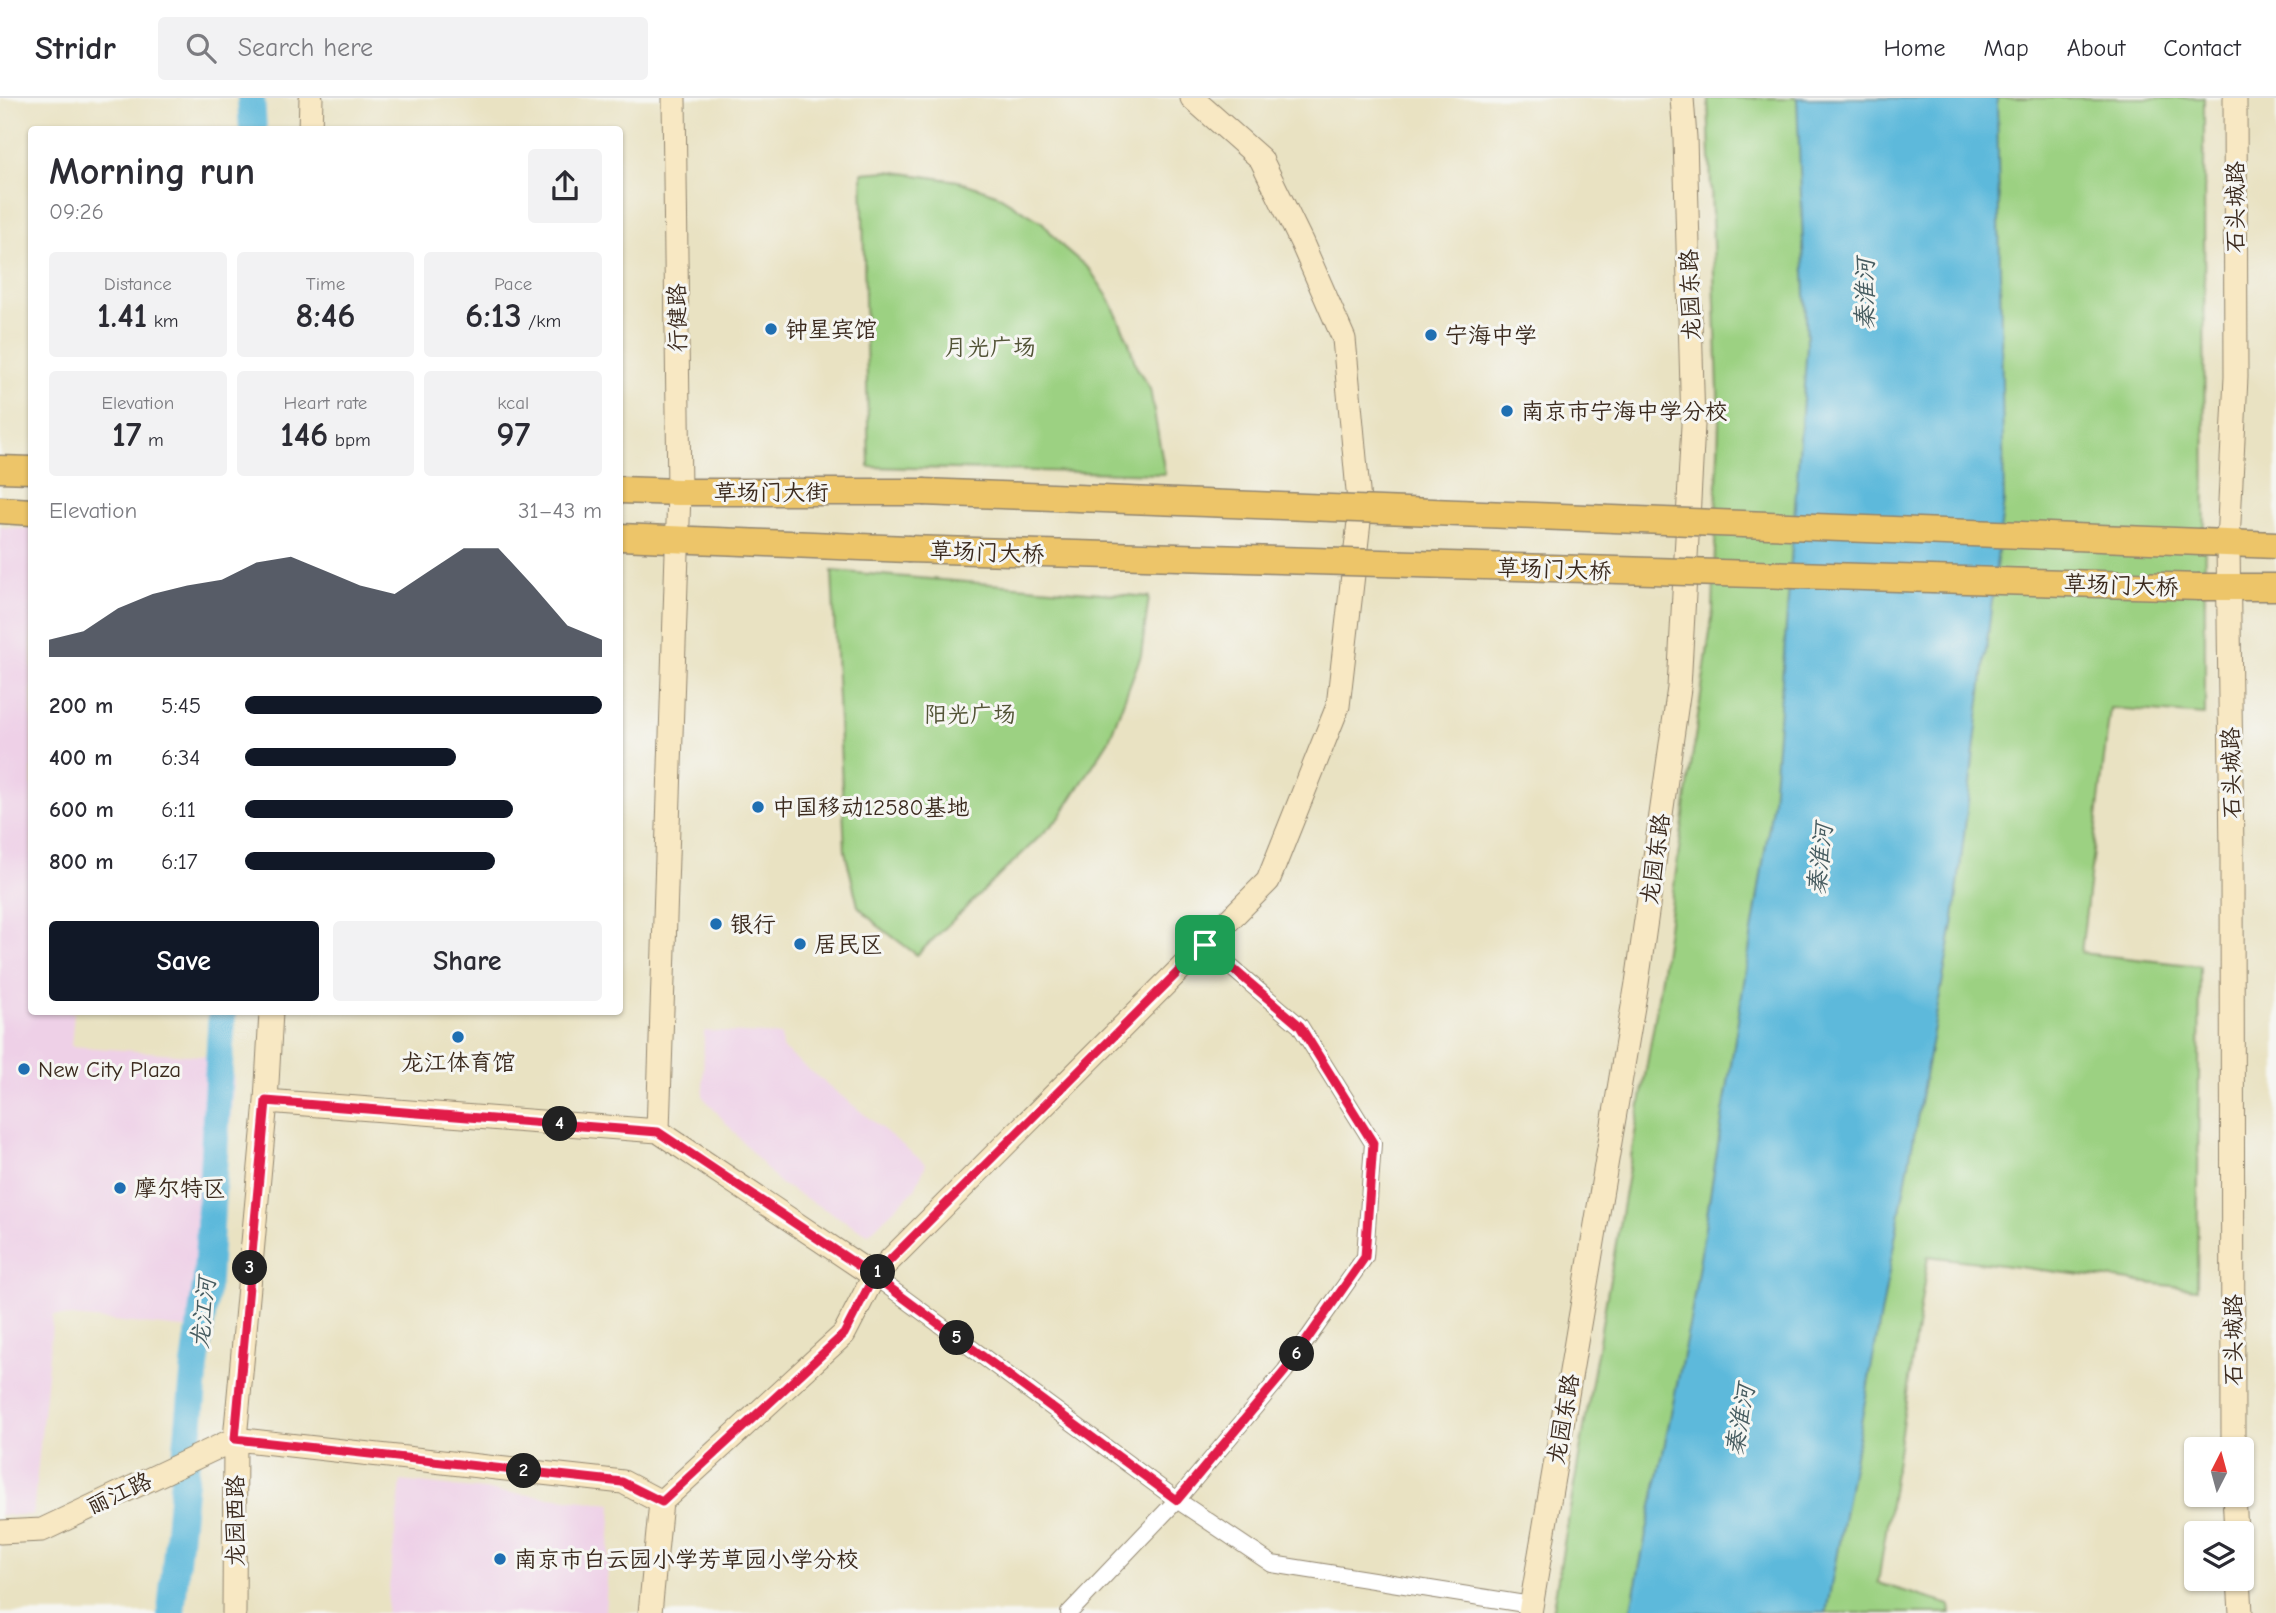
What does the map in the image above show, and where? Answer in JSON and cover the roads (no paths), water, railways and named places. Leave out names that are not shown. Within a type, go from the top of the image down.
[{"type":"main road","points":[[0,469],[28,470]]},
{"type":"main road","name":"草场门大街","points":[[623,490],[923,492]]},
{"type":"main road","name":"草场门大桥","points":[[923,492],[2228,543]]},
{"type":"main road","points":[[0,510],[28,512]]},
{"type":"main road","points":[[623,537],[678,539]]},
{"type":"main road","name":"草场门大桥","points":[[678,539],[908,550],[2229,588]]},
{"type":"main road","points":[[2228,543],[2276,545]]},
{"type":"main road","points":[[2229,588],[2276,587]]},
{"type":"street","points":[[310,126],[311,98]]},
{"type":"street","name":"行健路","points":[[658,1132],[679,492],[674,98]]},
{"type":"street","points":[[650,1613],[662,1502],[844,1334],[874,1276],[1268,881],[1338,706],[1360,513],[1344,339],[1261,159],[1192,98]]},
{"type":"street","name":"龙园东路","points":[[1530,1609],[1637,983],[1679,688],[1693,425],[1682,98]]},
{"type":"street","name":"石头城路","points":[[2233,1437],[2228,543],[2236,377],[2235,98]]},
{"type":"street","points":[[1069,1613],[1177,1500],[1285,1371],[1365,1257],[1373,1143],[1300,1026],[1205,945]]},
{"type":"street","name":"龙园西路","points":[[234,1613],[235,1439],[266,1101],[271,1015]]},
{"type":"street","points":[[266,1101],[658,1132],[874,1276],[1177,1500],[1272,1564],[1530,1609]]},
{"type":"street","points":[[235,1439],[622,1482],[662,1502]]},
{"type":"street","name":"丽江路","points":[[0,1532],[42,1530],[235,1439]]},
{"type":"street","points":[[2240,1591],[2241,1613]]},
{"type":"water","name":"秦淮河","points":[[1797,98],[1997,98],[2004,500],[1954,919],[1826,1613],[1630,1613],[1690,1321],[1773,800],[1807,345]]},
{"type":"waterway","name":"龙江河","points":[[251,98],[253,126]]},
{"type":"waterway","name":"龙江河","points":[[171,1613],[195,1366],[207,1279],[222,1015]]},
{"type":"place","name":"钟星宾馆","points":[[771,329]]},
{"type":"place","name":"宁海中学","points":[[1431,335]]},
{"type":"place","name":"南京市宁海中学分校","points":[[1507,411]]},
{"type":"place","name":"中国移动12580基地","points":[[758,807]]},
{"type":"place","name":"银行","points":[[716,924]]},
{"type":"place","name":"居民区","points":[[800,944]]},
{"type":"place","name":"龙江体育馆","points":[[458,1037]]},
{"type":"place","name":"New City Plaza","points":[[24,1069]]},
{"type":"place","name":"摩尔特区","points":[[120,1188]]},
{"type":"place","name":"南京市白云园小学芳草园小学分校","points":[[500,1559]]},
{"type":"park label","name":"月光广场","points":[[990,347]]},
{"type":"park label","name":"阳光广场","points":[[970,714]]}]
